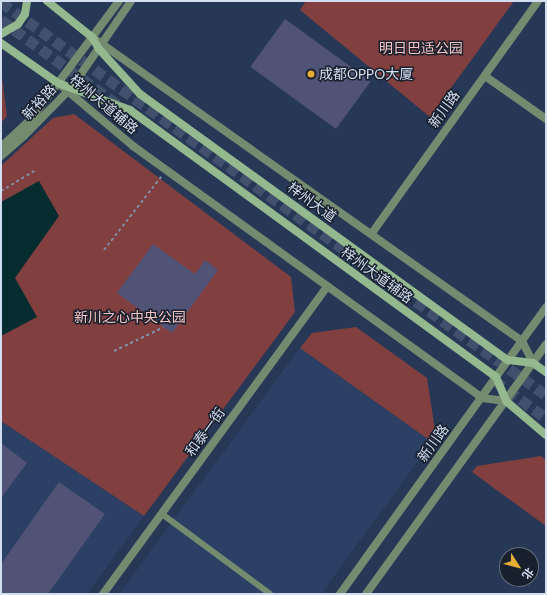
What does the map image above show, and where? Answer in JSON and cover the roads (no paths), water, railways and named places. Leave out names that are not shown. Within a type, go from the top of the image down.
[{"type":"main road","points":[[1,34],[18,24],[25,14],[27,1]]},
{"type":"main road","name":"梓州大道","points":[[47,1],[92,37],[140,94],[508,360],[533,363]]},
{"type":"main road","name":"梓州大道辅路","points":[[1,44],[69,89],[130,110],[496,377]]},
{"type":"main road","points":[[533,363],[546,372]]},
{"type":"main road","points":[[496,377],[506,401],[546,435]]},
{"type":"street","name":"新裕路","points":[[1,147],[32,118],[119,1]]},
{"type":"street","name":"新裕路","points":[[1,156],[24,136],[69,89],[101,46],[131,1]]},
{"type":"street","name":"新川路","points":[[372,232],[538,1]]},
{"type":"street","points":[[101,46],[372,232],[522,341],[533,363]]},
{"type":"street","points":[[485,76],[546,119]]},
{"type":"street","name":"梓州大道辅路","points":[[69,89],[166,170],[482,398],[506,401]]},
{"type":"street","name":"和泰一街","points":[[103,594],[328,286]]},
{"type":"street","name":"新川路","points":[[340,594],[546,308]]},
{"type":"street","points":[[366,594],[546,344]]},
{"type":"lane","points":[[162,514],[270,594]]},
{"type":"tunnel","points":[[1,2],[546,395]]},
{"type":"tunnel","points":[[1,20],[118,105]]},
{"type":"tunnel","points":[[494,380],[546,418]]},
{"type":"place","name":"成都OPPO大厦","points":[[311,74]]},
{"type":"park label","name":"明日巴适公园","points":[[421,48]]},
{"type":"park label","name":"新川之心中央公园","points":[[130,317]]}]
